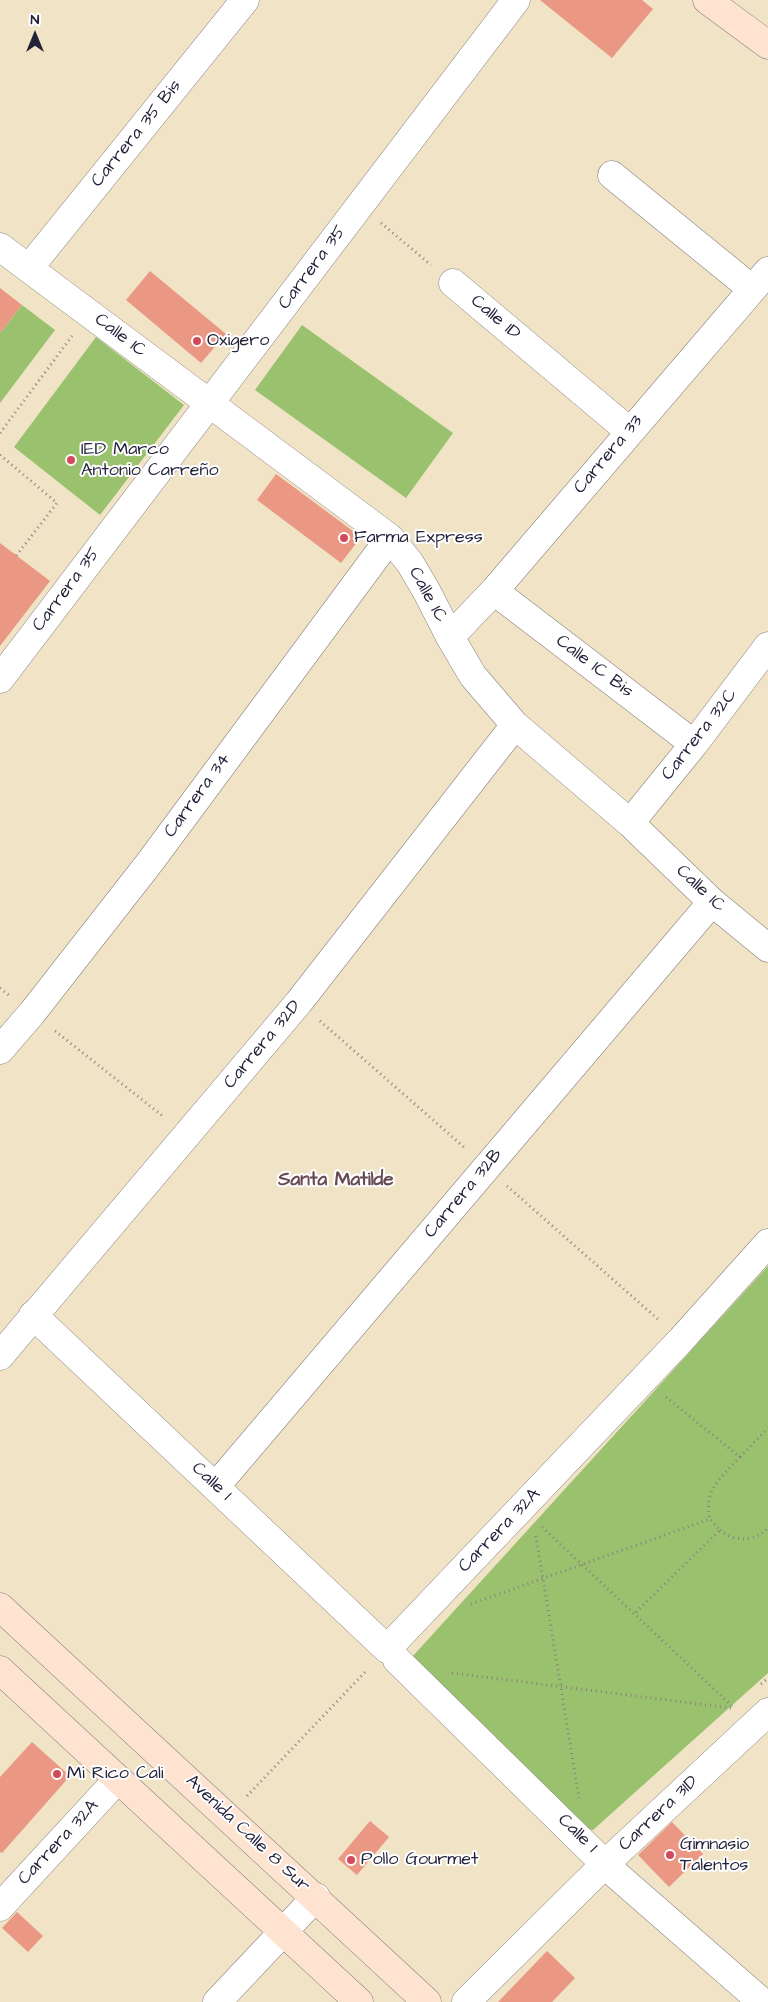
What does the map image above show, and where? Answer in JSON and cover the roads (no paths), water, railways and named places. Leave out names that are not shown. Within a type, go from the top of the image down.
[{"type":"main road","points":[[708,0],[768,45]]},
{"type":"main road","name":"Avenida Calle 8 Sur","points":[[0,1607],[316,1897],[427,2002]]},
{"type":"main road","points":[[0,1670],[118,1779],[278,1937],[359,2002]]},
{"type":"street","name":"Carrera 35 Bis","points":[[29,268],[245,0]]},
{"type":"street","name":"Carrera 35","points":[[0,679],[516,0]]},
{"type":"street","points":[[612,176],[760,280]]},
{"type":"street","name":"Calle 1C","points":[[0,247],[390,538],[410,563],[473,676],[515,725],[630,823],[712,902],[768,948]]},
{"type":"street","name":"Carrera 33","points":[[450,637],[494,591],[760,280]]},
{"type":"street","name":"Calle 1D","points":[[453,283],[629,431]]},
{"type":"street","name":"Carrera 34","points":[[0,1050],[32,1013],[150,862],[390,538]]},
{"type":"street","name":"Calle 1C Bis","points":[[494,591],[694,744]]},
{"type":"street","name":"Carrera 32C","points":[[630,823],[694,744],[768,646]]},
{"type":"street","name":"Carrera 32D","points":[[0,1356],[188,1136],[299,1002],[515,725]]},
{"type":"street","name":"Carrera 32B","points":[[216,1486],[712,902]]},
{"type":"street","name":"Carrera 32A","points":[[392,1655],[768,1243]]},
{"type":"street","name":"Calle 1","points":[[34,1315],[216,1486],[606,1863],[762,2002]]},
{"type":"street","name":"Carrera 31D","points":[[466,2002],[606,1863],[768,1712]]},
{"type":"street","name":"Carrera 32A","points":[[0,1907],[118,1779]]},
{"type":"street","points":[[217,2002],[316,1897]]},
{"type":"place","name":"Oxigero","points":[[197,341]]},
{"type":"place","name":"IED Marco Antonio Carreño","points":[[71,460]]},
{"type":"place","name":"Farma Express","points":[[344,538]]},
{"type":"place","name":"Mi Rico Cali","points":[[57,1774]]},
{"type":"place","name":"Gimnasio Talentos","points":[[670,1855]]},
{"type":"place","name":"Pollo Gourmet","points":[[351,1860]]},
{"type":"district","name":"Santa Matilde","points":[[336,1181]]}]
